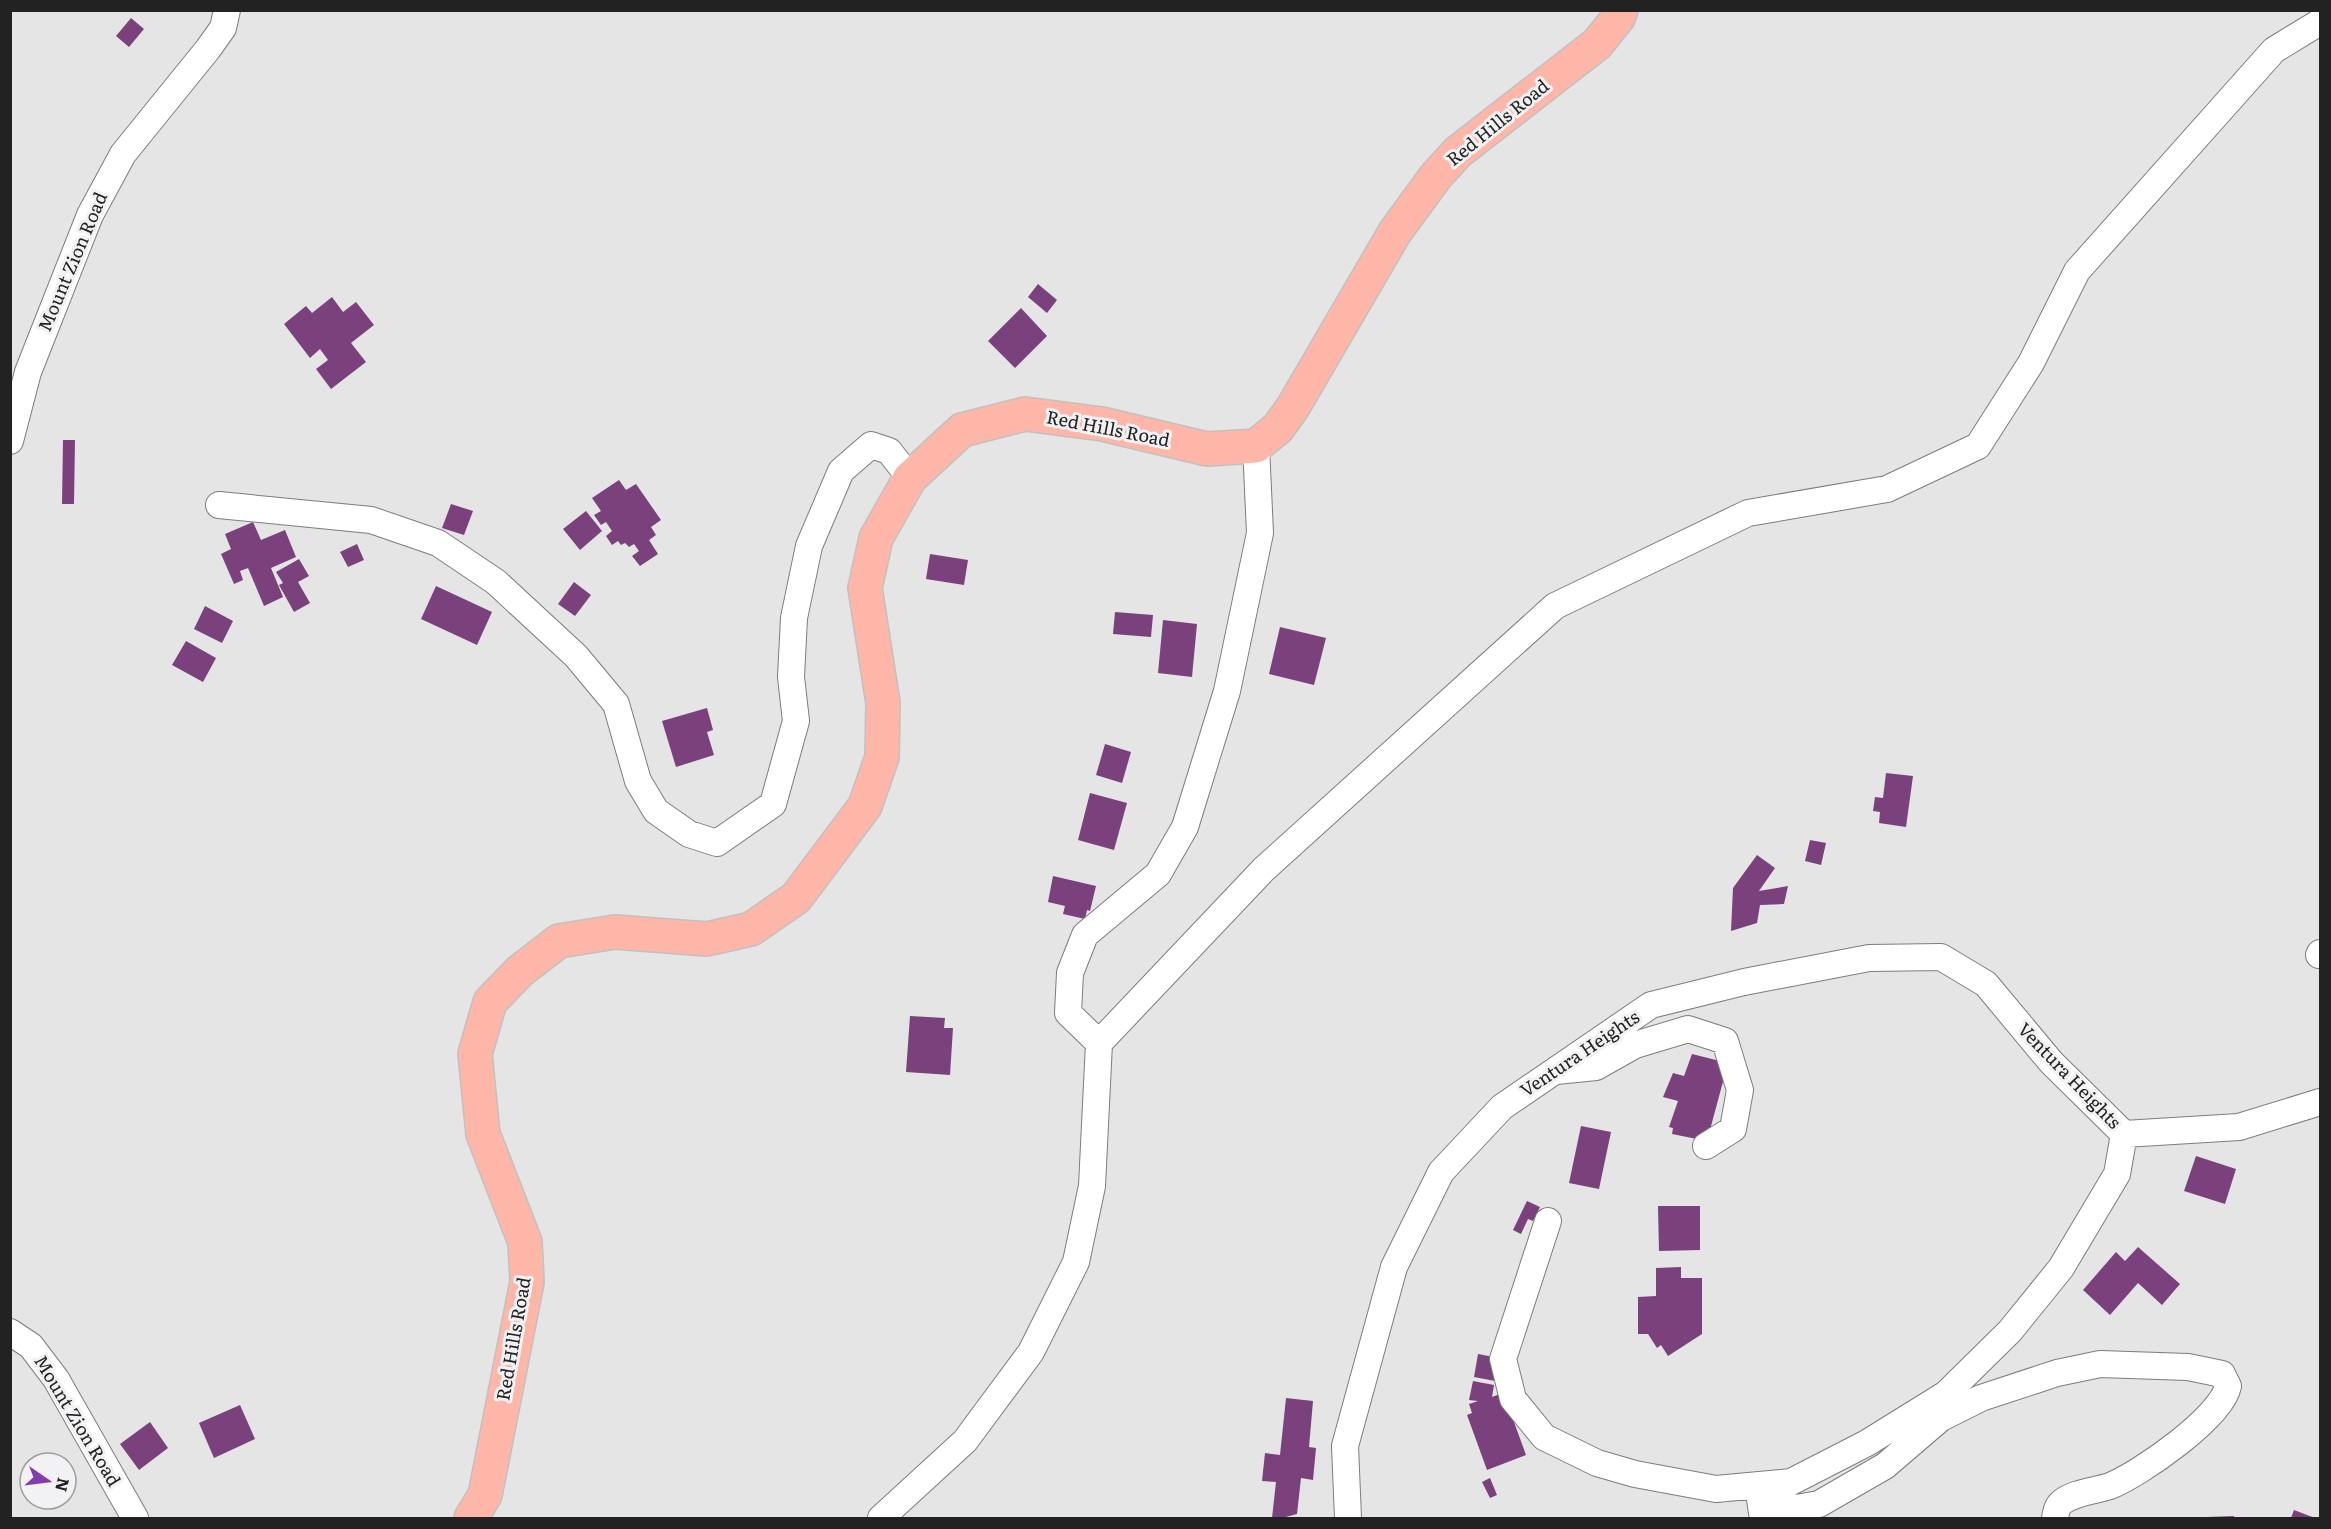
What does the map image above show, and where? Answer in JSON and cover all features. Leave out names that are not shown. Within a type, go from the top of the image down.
[{"type":"main road","name":"Red Hills Road","points":[[471,1518],[485,1495],[527,1282],[525,1242],[483,1134],[475,1054],[490,1002],[520,971],[559,941],[615,932],[707,939],[751,929],[796,898],[865,807],[882,757],[883,703],[865,588],[876,538],[910,478],[962,430],[1025,414],[1102,424],[1207,449],[1256,446],[1278,428],[1293,406],[1395,232],[1436,176],[1458,152],[1597,44],[1618,18],[1621,10]]},
{"type":"street","name":"Mount Zion Road","points":[[10,441],[28,372],[90,215],[123,154],[223,28],[227,10]]},
{"type":"street","points":[[881,1518],[965,1441],[1030,1352],[1076,1262],[1092,1186],[1099,1043],[1264,869],[1555,606],[1748,513],[1887,489],[1978,446],[2031,363],[2077,271],[2274,50],[2320,22]]},
{"type":"street","points":[[219,505],[371,520],[438,543],[496,582],[576,656],[616,704],[638,781],[656,811],[689,834],[717,843],[773,804],[796,722],[791,677],[796,608],[809,546],[841,471],[871,445],[889,451],[910,478]]},
{"type":"street","points":[[1099,1043],[1068,1013],[1070,973],[1085,935],[1158,874],[1185,827],[1227,691],[1260,533],[1256,446]]},
{"type":"street","name":"Ventura Heights","points":[[1348,1518],[1345,1446],[1394,1267],[1441,1172],[1502,1107],[1651,1005],[1744,982],[1869,958],[1941,957],[1986,984],[2050,1062],[2124,1134],[2117,1174],[2061,1268],[2010,1331],[1946,1394],[1867,1443],[1791,1482],[1716,1489],[1635,1474],[1597,1463],[1544,1437],[1513,1399],[1503,1359],[1548,1221]]},
{"type":"street","points":[[1552,1072],[1596,1067],[1635,1045],[1688,1029],[1725,1041],[1740,1090],[1733,1129],[1706,1146]]},
{"type":"street","points":[[2124,1134],[2238,1127],[2320,1102]]},
{"type":"street","name":"Mount Zion Road","points":[[10,1332],[31,1346],[56,1379],[135,1518]]},
{"type":"street","points":[[1763,1516],[1777,1503],[1796,1508],[1819,1504],[1885,1466],[1941,1418],[1981,1398],[2056,1373],[2100,1364],[2188,1366],[2222,1374],[2228,1386],[2222,1402],[2183,1438],[2145,1468],[2110,1485],[2063,1501],[2057,1508],[2055,1518]]},
{"type":"street","points":[[1758,1485],[1763,1516]]},
{"type":"building","points":[[131,18],[144,29],[129,47],[116,36]]},
{"type":"building","points":[[1038,284],[1057,300],[1047,313],[1028,297]]},
{"type":"building","points":[[332,297],[343,312],[356,302],[374,325],[351,343],[366,362],[331,389],[316,369],[328,360],[320,349],[310,358],[284,324],[306,306],[312,313]]},
{"type":"building","points":[[1021,308],[1047,336],[1015,368],[988,341]]},
{"type":"building","points":[[63,440],[75,440],[74,504],[62,504]]},
{"type":"building","points":[[619,480],[626,490],[636,484],[661,520],[651,527],[656,535],[649,540],[658,554],[640,566],[632,556],[639,551],[634,544],[629,547],[625,543],[621,545],[618,541],[612,545],[606,536],[612,531],[606,522],[601,525],[594,515],[601,511],[592,498]]},
{"type":"building","points":[[451,504],[473,511],[464,535],[442,528]]},
{"type":"building","points":[[586,511],[602,531],[580,550],[563,529]]},
{"type":"building","points":[[253,522],[261,540],[285,530],[296,557],[271,568],[283,597],[264,606],[248,568],[240,571],[243,580],[234,584],[221,554],[231,549],[225,534]]},
{"type":"building","points":[[357,544],[364,560],[348,567],[340,552]]},
{"type":"building","points":[[930,554],[968,560],[964,585],[926,579]]},
{"type":"building","points":[[299,559],[309,576],[298,582],[310,603],[294,612],[279,585],[283,583],[276,572]]},
{"type":"building","points":[[574,582],[591,595],[575,616],[558,604]]},
{"type":"building","points":[[436,586],[492,612],[477,645],[421,619]]},
{"type":"building","points":[[205,606],[233,621],[222,643],[194,629]]},
{"type":"building","points":[[1115,612],[1153,615],[1151,637],[1113,634]]},
{"type":"building","points":[[1163,620],[1197,624],[1192,677],[1158,673]]},
{"type":"building","points":[[1280,627],[1326,638],[1314,685],[1269,674]]},
{"type":"building","points":[[186,641],[216,658],[203,682],[172,665]]},
{"type":"building","points":[[707,708],[713,730],[707,732],[714,755],[676,767],[662,721]]},
{"type":"building","points":[[1105,744],[1131,752],[1122,783],[1096,775]]},
{"type":"building","points":[[1886,773],[1913,776],[1906,827],[1879,823],[1880,812],[1873,811],[1875,797],[1883,798]]},
{"type":"building","points":[[1090,793],[1127,803],[1114,850],[1078,840]]},
{"type":"building","points":[[1810,840],[1826,843],[1821,865],[1805,861]]},
{"type":"building","points":[[1757,855],[1775,868],[1759,891],[1788,886],[1784,904],[1760,905],[1757,923],[1731,931],[1733,888]]},
{"type":"building","points":[[1053,876],[1096,886],[1090,911],[1087,910],[1085,919],[1063,914],[1065,906],[1048,902]]},
{"type":"building","points":[[910,1016],[945,1018],[944,1028],[953,1028],[950,1075],[906,1072]]},
{"type":"building","points":[[1692,1054],[1728,1063],[1707,1141],[1672,1134],[1673,1128],[1669,1127],[1678,1101],[1663,1097],[1673,1073],[1684,1076]]},
{"type":"building","points":[[1581,1126],[1611,1132],[1599,1189],[1569,1183]]},
{"type":"building","points":[[2196,1156],[2236,1169],[2225,1204],[2184,1191]]},
{"type":"building","points":[[1527,1201],[1540,1207],[1533,1221],[1528,1219],[1521,1234],[1513,1230]]},
{"type":"building","points":[[1658,1206],[1700,1206],[1700,1250],[1659,1251]]},
{"type":"building","points":[[2138,1247],[2180,1284],[2162,1305],[2138,1283],[2110,1315],[2083,1290],[2116,1252],[2125,1261]]},
{"type":"building","points":[[1681,1267],[1681,1278],[1702,1278],[1702,1334],[1668,1356],[1661,1345],[1657,1348],[1648,1334],[1638,1334],[1638,1297],[1656,1296],[1656,1268]]},
{"type":"building","points":[[1478,1354],[1499,1358],[1495,1381],[1474,1377]]},
{"type":"building","points":[[1473,1381],[1494,1385],[1492,1397],[1500,1394],[1506,1400],[1526,1455],[1487,1470],[1467,1415],[1472,1413],[1469,1404],[1478,1401],[1469,1400]]},
{"type":"building","points":[[1286,1398],[1313,1401],[1309,1447],[1316,1448],[1313,1480],[1301,1478],[1297,1514],[1272,1518],[1276,1482],[1262,1481],[1265,1453],[1280,1455]]},
{"type":"building","points":[[240,1405],[255,1439],[214,1458],[199,1423]]},
{"type":"building","points":[[150,1422],[168,1448],[139,1470],[120,1444]]},
{"type":"building","points":[[1490,1478],[1497,1495],[1490,1498],[1482,1482]]},
{"type":"building","points":[[2294,1510],[2315,1518],[2291,1518]]},
{"type":"building","points":[[2234,1516],[2234,1518],[2207,1518],[2207,1517]]}]
